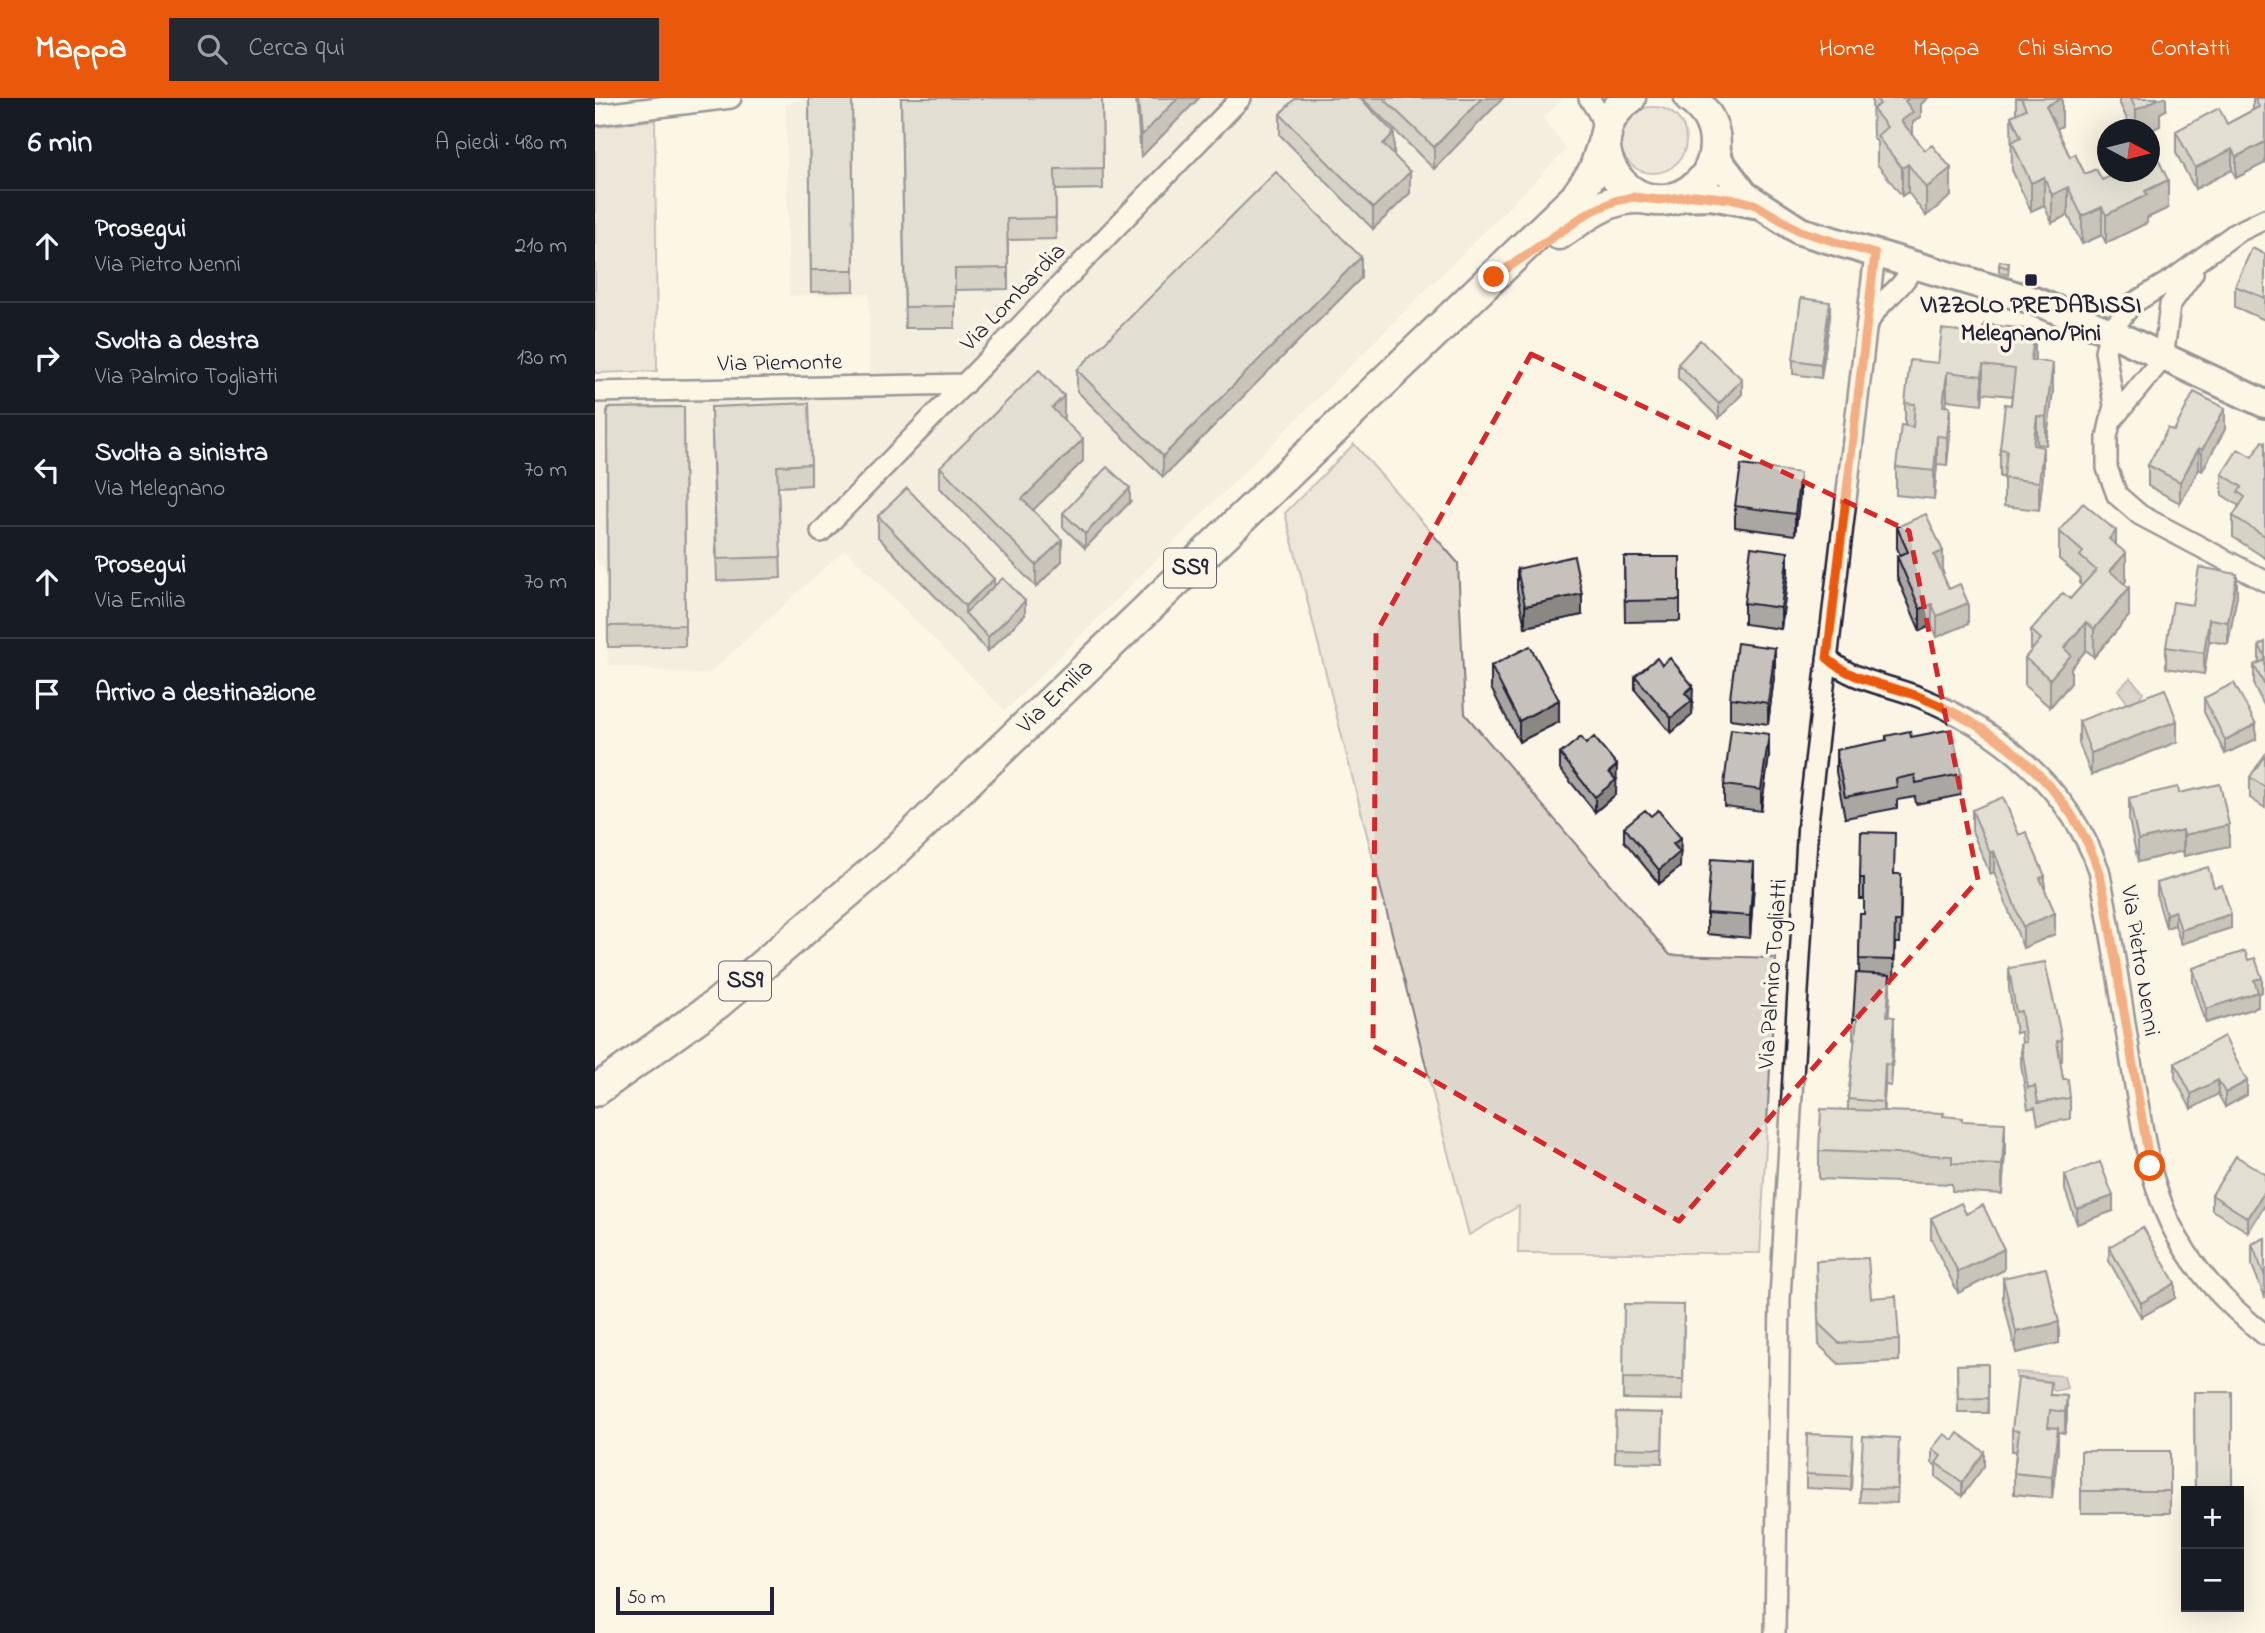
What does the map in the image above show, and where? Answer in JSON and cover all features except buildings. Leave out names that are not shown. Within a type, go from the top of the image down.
[{"type":"main road","name":"Via Emilia","points":[[595,1091],[718,1003],[886,860],[1494,277],[1581,192],[1594,171],[1614,114],[1630,98]]},
{"type":"main road","points":[[1690,98],[1707,115],[1715,143]]},
{"type":"main road","points":[[1606,134],[1605,149],[1612,172],[1626,189],[1663,198],[1690,191],[1706,175],[1715,143],[1721,98]]},
{"type":"main road","name":"Via Emilia","points":[[1494,277],[1597,209],[1624,198],[1663,198]]},
{"type":"street","points":[[595,115],[731,98]]},
{"type":"street","name":"Via Lombardia","points":[[821,532],[1241,98]]},
{"type":"street","points":[[1589,98],[1599,114],[1606,134]]},
{"type":"street","points":[[1715,143],[1720,162],[1754,204],[1800,231],[2035,301],[2111,332],[2265,404]]},
{"type":"street","points":[[1663,198],[1701,195],[1754,204]]},
{"type":"street","points":[[2265,219],[2236,233],[2132,304],[2111,332],[2105,351],[2114,405],[2109,426],[2107,468],[2117,495],[2128,506],[2265,581]]},
{"type":"street","name":"Via Palmiro Togliatti","points":[[1775,1633],[1780,1298],[1808,822],[1875,254]]},
{"type":"street","points":[[2109,426],[2118,410],[2153,371],[2162,356],[2170,305],[2206,255]]},
{"type":"street","points":[[1869,321],[1874,311],[1903,285],[1913,265]]},
{"type":"street","name":"Via Piemonte","points":[[595,392],[965,384]]},
{"type":"street","name":"Via Pietro Nenni","points":[[1827,658],[1845,673],[1921,697],[1978,726],[2002,742],[2043,780],[2083,832],[2099,870],[2144,1143],[2158,1194],[2176,1233],[2203,1276],[2223,1299],[2265,1335]]},
{"type":"highlighted area","points":[[1531,354],[1909,531],[1978,880],[1679,1221],[1373,1046],[1376,633]]},
{"type":"shaded area","points":[[804,98],[1564,98],[1543,118],[1567,149],[1005,711],[845,549],[711,672],[699,675],[608,665],[608,575],[595,559],[595,388],[870,382],[869,294],[789,296],[786,105]]},
{"type":"shaded area","points":[[1647,107],[1659,107],[1671,112],[1681,122],[1686,140],[1684,153],[1671,168],[1659,173],[1647,173],[1635,168],[1625,158],[1620,146],[1620,134],[1625,122],[1635,112]]},
{"type":"shaded area","points":[[655,120],[657,371],[595,373],[595,127]]},
{"type":"shaded area","points":[[1354,444],[1458,563],[1465,714],[1670,955],[1776,958],[1760,1253],[1518,1253],[1519,1206],[1469,1235],[1285,513]]},
{"type":"shaded area","points":[[2130,678],[2143,692],[2133,710],[2118,690]]},
{"type":"shaded area","points":[[2016,1372],[2064,1376],[2067,1388],[2055,1391],[2036,1380],[2016,1378]]},
{"type":"place","name":"VIZZOLO PREDABISSI Melegnano/Pini","points":[[2031,280]]},
{"type":"route","points":[[1494,277],[1588,213],[1615,201],[1633,197],[1659,200],[1695,195],[1739,200],[1754,204],[1800,231],[1875,254],[1827,658],[1854,677],[1921,697],[1951,711],[2002,742],[2043,780],[2083,832],[2099,870],[2104,893],[2150,1166]]}]
